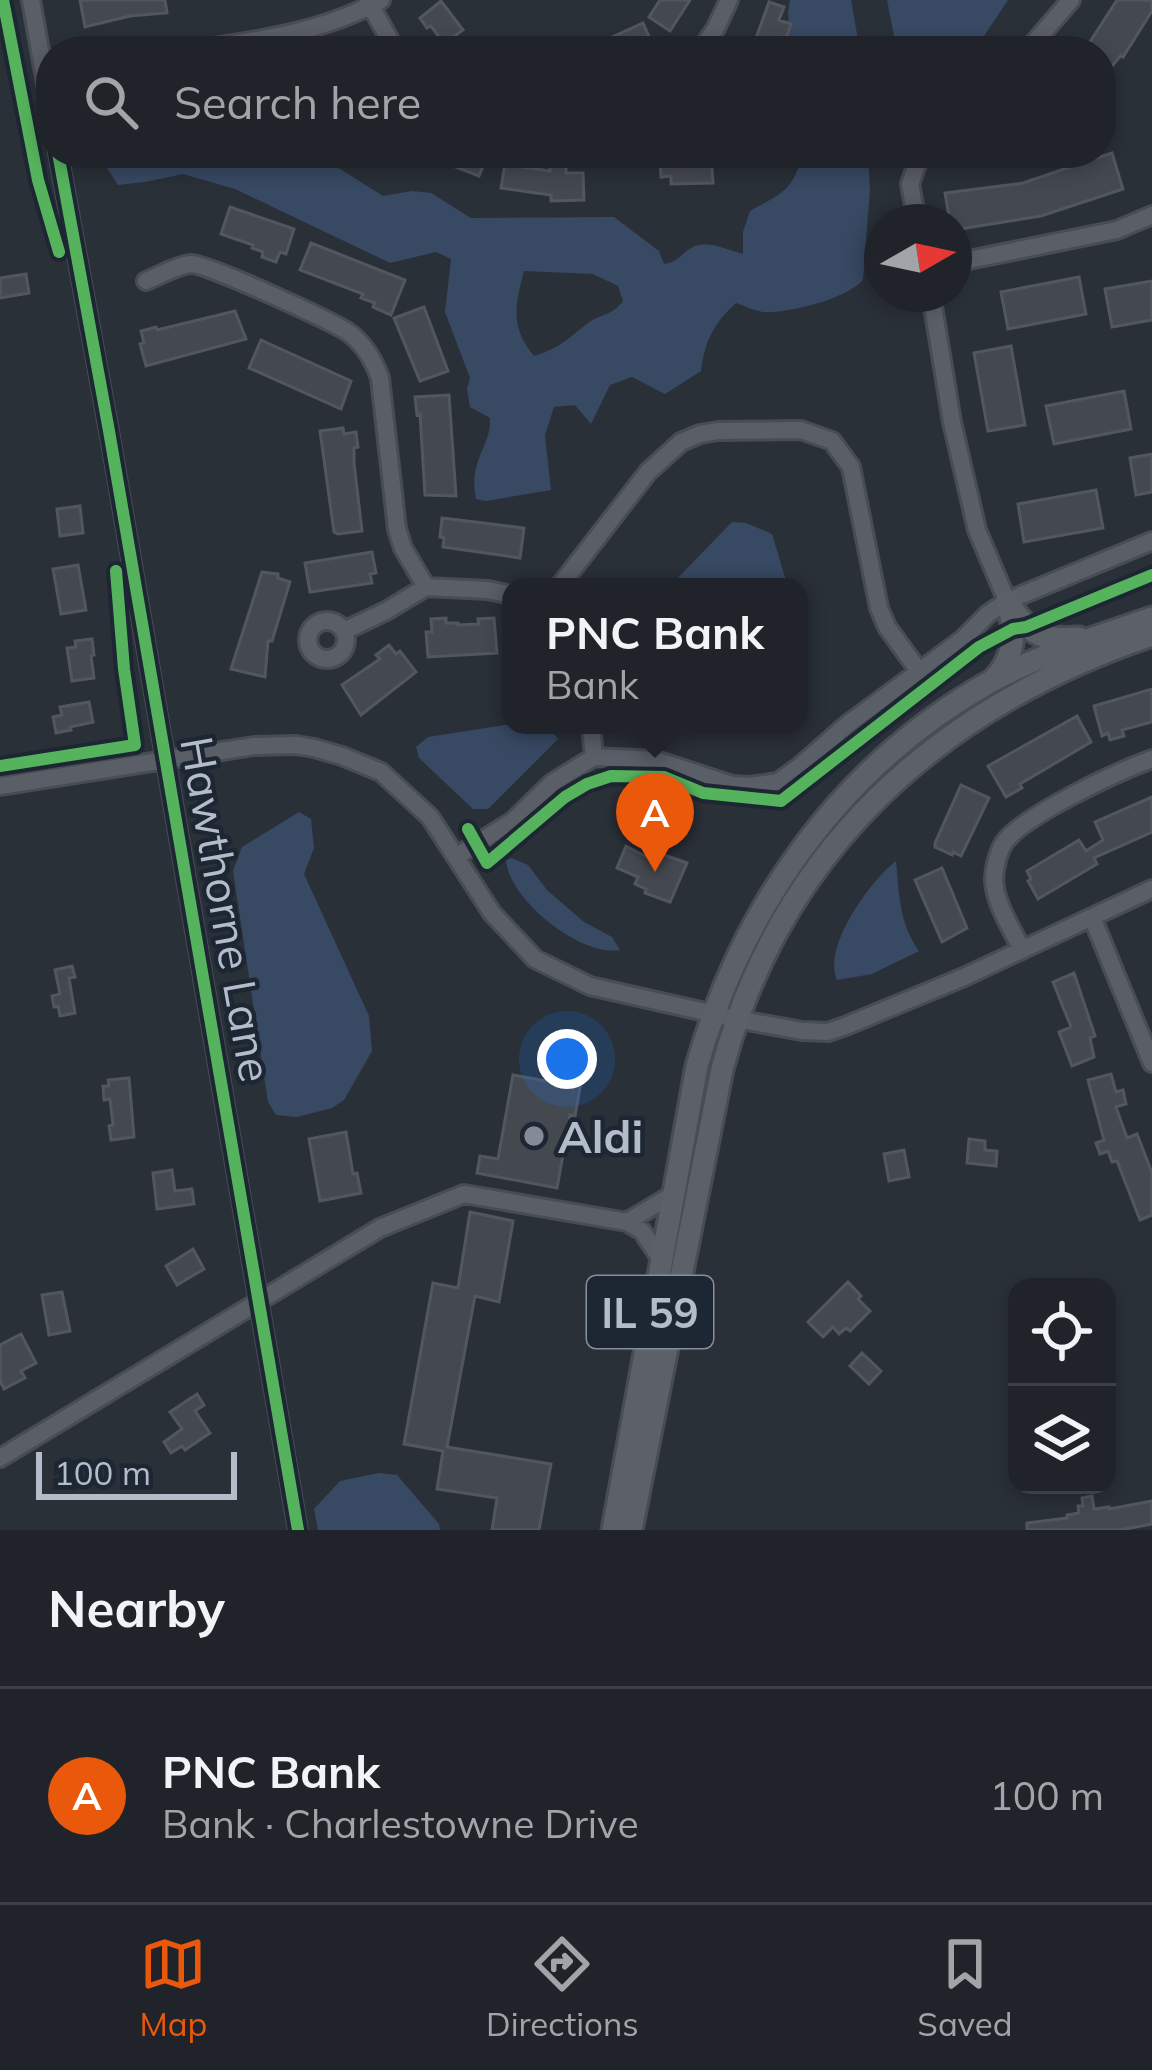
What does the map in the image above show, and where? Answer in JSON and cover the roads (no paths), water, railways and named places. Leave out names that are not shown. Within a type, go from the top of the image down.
[{"type":"main road","points":[[1007,601],[1029,632],[1042,637],[1103,635]]},
{"type":"main road","points":[[992,681],[1013,647],[1007,601]]},
{"type":"main road","name":"IL 59","points":[[613,1530],[689,1099],[712,1014],[764,905],[830,812],[896,747],[992,681],[1030,662],[1152,618]]},
{"type":"main road","name":"IL 59","points":[[632,1530],[715,1098],[736,1019],[767,949],[801,891],[856,820],[946,738],[1011,696],[1152,635]]},
{"type":"street","points":[[31,0],[39,36]]},
{"type":"street","points":[[711,36],[729,0]]},
{"type":"street","points":[[1040,36],[1071,0]]},
{"type":"street","points":[[277,36],[321,26],[373,2],[389,36]]},
{"type":"street","name":"Hawthorne Lane","points":[[61,168],[298,1530]]},
{"type":"street","points":[[914,204],[910,184],[916,168]]},
{"type":"street","points":[[972,259],[1117,230],[1152,214]]},
{"type":"street","points":[[146,281],[190,264],[200,266],[351,334],[372,359],[380,379],[397,530],[426,586]]},
{"type":"street","points":[[934,312],[952,422],[977,530],[1007,601]]},
{"type":"street","points":[[566,578],[648,472],[681,442],[718,430],[801,430],[832,441],[851,466],[878,608],[919,671]]},
{"type":"street","points":[[457,856],[513,820],[552,783],[594,757],[656,760],[732,785],[778,782],[1007,601],[1152,541]]},
{"type":"street","points":[[344,631],[426,586],[502,593]]},
{"type":"street","points":[[592,734],[594,757]]},
{"type":"street","points":[[0,787],[254,746],[314,748],[341,756],[381,772],[430,817],[492,913],[536,959],[590,986],[802,1031],[828,1032],[964,977],[1152,889]]},
{"type":"street","points":[[1022,950],[994,880],[1004,842],[1028,822],[1082,791],[1152,759]]},
{"type":"street","points":[[1092,917],[1152,1063]]},
{"type":"street","points":[[0,1458],[380,1228],[464,1194],[627,1222],[642,1231],[660,1258]]},
{"type":"street","points":[[627,1222],[672,1195]]},
{"type":"water","points":[[790,0],[851,0],[857,36],[789,36]]},
{"type":"water","points":[[887,0],[1008,0],[984,36],[894,36]]},
{"type":"water","points":[[107,168],[339,168],[383,196],[431,193],[471,218],[614,217],[659,251],[664,264],[704,245],[743,254],[750,211],[785,190],[798,168],[869,168],[870,190],[869,204],[864,204],[863,280],[855,287],[817,304],[788,310],[764,312],[736,303],[711,334],[701,371],[665,394],[632,377],[610,385],[591,424],[575,405],[554,407],[545,435],[551,490],[486,501],[476,499],[474,485],[490,418],[470,407],[470,378],[445,312],[451,259],[436,252],[390,263],[235,189],[183,174],[118,185]],"holes":[[[524,271],[593,274],[618,286],[623,301],[558,346],[534,356],[518,326]]]},
{"type":"water","points":[[732,522],[772,534],[785,578],[678,578]]},
{"type":"water","points":[[502,725],[502,734],[554,734],[558,739],[488,809],[473,809],[419,758],[416,747],[428,737]]},
{"type":"water","points":[[299,812],[311,819],[314,848],[304,874],[369,1016],[372,1051],[344,1100],[297,1117],[276,1115],[268,1102],[233,871],[242,847]]},
{"type":"water","points":[[506,860],[528,865],[547,890],[584,922],[612,937],[620,950],[586,945],[550,923],[510,876]]},
{"type":"water","points":[[896,861],[904,918],[919,951],[872,974],[837,980],[834,966],[842,933],[874,883]]},
{"type":"water","points":[[379,1473],[397,1475],[440,1530],[318,1530],[314,1509],[340,1481]]},
{"type":"place","name":"PNC Bank","points":[[655,872]]},
{"type":"place","name":"Aldi","points":[[534,1136]]}]
